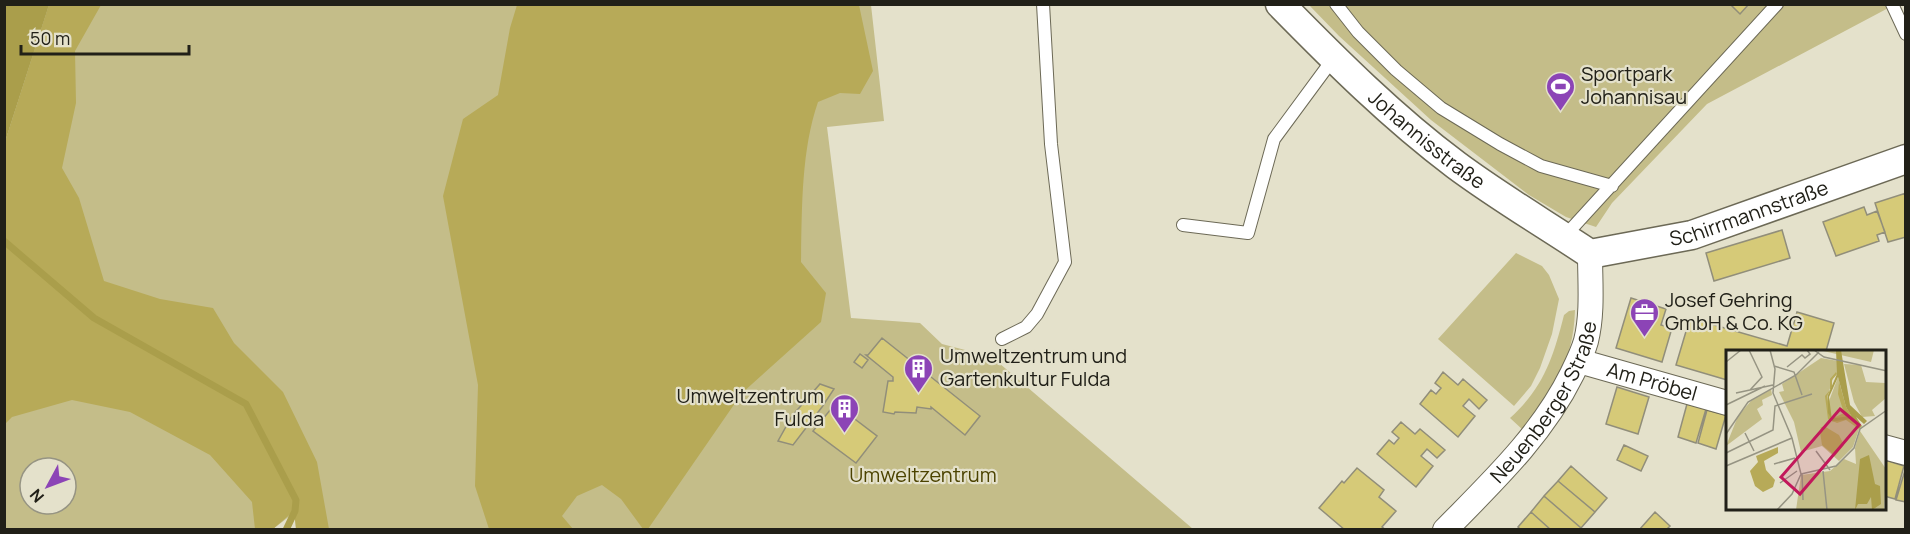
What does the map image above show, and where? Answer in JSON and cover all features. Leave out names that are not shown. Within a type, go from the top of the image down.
[{"type":"street","name":"Johannisstraße","points":[[1280,4],[1333,59],[1417,135],[1457,165],[1590,254]]},
{"type":"street","name":"Schirrmannstraße","points":[[1590,254],[1692,235],[1905,159]]},
{"type":"street","name":"Neuenberger Straße","points":[[1445,530],[1514,458],[1547,417],[1564,390],[1579,361],[1586,341],[1589,320],[1590,254]]},
{"type":"street","name":"Am Pröbel","points":[[1579,361],[1726,403]]},
{"type":"street","points":[[1886,448],[1905,453]]},
{"type":"lane","points":[[1002,339],[1026,327],[1037,314],[1065,262],[1051,144],[1043,4]]},
{"type":"lane","points":[[1336,4],[1358,32],[1396,70],[1441,108],[1541,166],[1612,186]]},
{"type":"lane","points":[[1564,237],[1777,4]]},
{"type":"lane","points":[[1892,4],[1905,33]]},
{"type":"lane","points":[[1183,225],[1248,233],[1274,139],[1333,59]]},
{"type":"green space","name":"Umweltzentrum","points":[[49,4],[871,5],[884,121],[827,127],[851,318],[920,323],[942,344],[992,357],[1193,529],[296,530],[295,512],[273,529],[5,530],[5,142]]},
{"type":"green space","name":"Sportpark Johannisau","points":[[1309,5],[1894,5],[1707,104],[1612,203],[1596,227],[1566,217],[1529,195],[1431,120],[1339,36]]},
{"type":"green space","points":[[1516,253],[1542,266],[1549,275],[1559,299],[1552,334],[1540,368],[1531,386],[1514,406],[1438,339]]},
{"type":"green space","points":[[1575,310],[1566,361],[1552,387],[1523,430],[1510,418],[1531,395],[1546,371],[1564,315]]},
{"type":"shaded area","points":[[4,5],[49,5],[5,142]]},
{"type":"shaded area","points":[[49,5],[101,5],[75,51],[76,103],[62,168],[79,198],[104,281],[160,299],[213,308],[234,343],[283,392],[317,462],[329,529],[296,529],[294,511],[273,529],[255,529],[252,502],[210,455],[130,412],[72,400],[12,417],[5,424],[5,142]]},
{"type":"shaded area","points":[[517,5],[859,5],[873,71],[860,94],[840,93],[818,102],[805,160],[801,262],[826,293],[821,322],[742,393],[648,529],[643,529],[621,499],[602,485],[577,496],[562,516],[573,529],[489,529],[475,486],[478,385],[443,196],[463,119],[498,95],[510,28]]},
{"type":"building","points":[[1733,4],[1749,4],[1740,14],[1732,6]]},
{"type":"building","points":[[1906,193],[1906,237],[1888,242],[1875,203]]},
{"type":"building","points":[[1864,207],[1867,215],[1877,211],[1885,232],[1877,235],[1879,241],[1836,256],[1823,222]]},
{"type":"building","points":[[1782,230],[1790,258],[1714,281],[1706,253]]},
{"type":"building","name":"Josef Gehring GmbH & Co. KG","points":[[1631,298],[1666,309],[1661,325],[1672,328],[1662,362],[1616,348]]},
{"type":"building","points":[[1797,312],[1834,323],[1826,350],[1726,350],[1726,380],[1676,365],[1690,318],[1787,346]]},
{"type":"building","name":"Umweltzentrum und Gartenkultur Fulda","points":[[882,338],[980,416],[965,435],[931,407],[931,409],[917,407],[916,413],[883,412],[888,381],[893,381],[893,377],[866,355]]},
{"type":"building","points":[[860,354],[868,360],[862,368],[854,362]]},
{"type":"building","points":[[1443,372],[1458,385],[1463,379],[1487,400],[1479,409],[1469,399],[1463,406],[1475,416],[1458,437],[1420,404],[1431,390],[1436,394],[1441,388],[1435,383]]},
{"type":"building","points":[[820,384],[834,389],[822,407],[793,445],[778,441],[792,416]]},
{"type":"building","points":[[1617,387],[1649,397],[1638,434],[1606,424]]},
{"type":"building","name":"Umweltzentrum Fulda","points":[[835,404],[877,436],[856,463],[813,431]]},
{"type":"building","points":[[1687,404],[1706,409],[1696,443],[1678,437]]},
{"type":"building","points":[[1707,410],[1726,415],[1716,449],[1698,443]]},
{"type":"building","points":[[1401,422],[1415,434],[1420,429],[1445,450],[1437,458],[1427,449],[1421,456],[1433,466],[1416,487],[1377,454],[1389,440],[1394,444],[1399,438],[1392,432]]},
{"type":"building","points":[[1624,445],[1648,456],[1641,471],[1617,460]]},
{"type":"building","points":[[1886,460],[1904,466],[1895,499],[1886,497]]},
{"type":"building","points":[[1571,466],[1607,498],[1595,512],[1558,481]]},
{"type":"building","points":[[1906,467],[1906,502],[1896,500]]},
{"type":"building","points":[[1357,468],[1384,490],[1379,497],[1396,511],[1382,527],[1386,530],[1345,530],[1319,508],[1342,481],[1344,483]]},
{"type":"building","points":[[1558,481],[1595,512],[1581,528],[1544,496]]},
{"type":"building","points":[[1544,496],[1581,528],[1580,530],[1551,530],[1531,512]]},
{"type":"building","points":[[1531,512],[1551,530],[1521,530],[1518,527]]},
{"type":"building","points":[[1655,512],[1670,526],[1666,530],[1639,530]]},
{"type":"waterway","points":[[4,241],[94,318],[246,404],[296,500],[295,511],[286,530]]},
{"type":"place","name":"Sportpark Johannisau","points":[[1560,112]]},
{"type":"place","name":"Josef Gehring GmbH & Co. KG","points":[[1644,338]]},
{"type":"place","name":"Umweltzentrum und Gartenkultur Fulda","points":[[919,394]]},
{"type":"place","name":"Umweltzentrum Fulda","points":[[845,434]]}]
